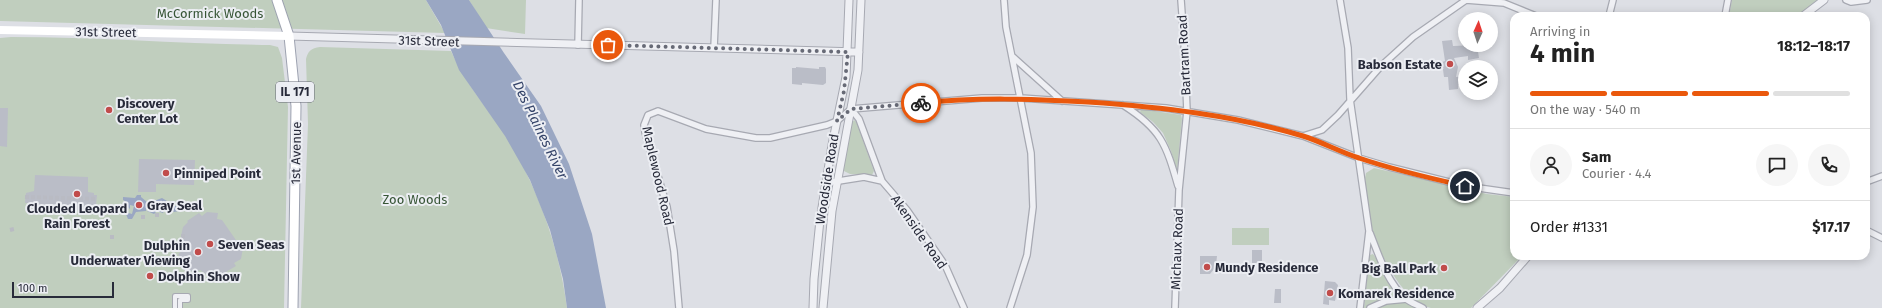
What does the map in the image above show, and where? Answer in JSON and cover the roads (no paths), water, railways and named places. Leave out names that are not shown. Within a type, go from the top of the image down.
[{"type":"main road","name":"1st Avenue","points":[[277,0],[289,36],[296,106],[292,308]]},
{"type":"main road","name":"31st Street","points":[[0,30],[289,36]]},
{"type":"street","points":[[578,45],[579,0]]},
{"type":"street","points":[[714,48],[716,0]]},
{"type":"street","name":"Woodside Road","points":[[813,308],[816,257],[826,183],[844,91],[848,52],[849,0]]},
{"type":"street","name":"Woodside Road","points":[[823,308],[826,259],[837,181],[855,93],[859,52],[861,0]]},
{"type":"street","points":[[1004,0],[1006,27],[1031,153],[1033,208],[1027,255],[1010,308]]},
{"type":"street","name":"Bartram Road","points":[[1181,0],[1187,111]]},
{"type":"street","points":[[1340,0],[1348,48],[1350,99],[1369,231],[1381,262],[1391,281],[1407,299],[1423,308]]},
{"type":"street","points":[[1303,136],[1322,130],[1338,115],[1350,99],[1380,66],[1413,37],[1466,0],[1504,3],[1526,12]]},
{"type":"street","points":[[1610,12],[1613,0]]},
{"type":"street","points":[[1726,12],[1728,0]]},
{"type":"street","points":[[1808,12],[1824,0]]},
{"type":"street","points":[[1846,0],[1851,2],[1867,0]]},
{"type":"street","name":"31st Street","points":[[289,36],[859,52]]},
{"type":"street","points":[[1012,55],[1062,101]]},
{"type":"street","points":[[851,109],[982,98],[1021,98],[1122,104],[1187,111],[1238,120],[1303,136],[1359,158],[1432,178],[1479,188],[1510,192]]},
{"type":"street","name":"Michaux Road","points":[[1122,104],[1145,120],[1160,136],[1166,148],[1179,190]]},
{"type":"street","name":"Maplewood Road","points":[[679,308],[671,227],[667,206],[645,132],[644,125],[648,115],[658,111],[663,112],[706,129],[756,138],[786,135],[827,126],[837,121],[851,109]]},
{"type":"street","name":"Akenside Road","points":[[851,109],[859,119],[882,181],[907,210],[944,265],[964,307]]},
{"type":"street","name":"Michaux Road","points":[[1175,308],[1179,190],[1187,111]]},
{"type":"street","points":[[1870,180],[1882,176]]},
{"type":"street","points":[[826,183],[864,177],[882,181]]},
{"type":"street","points":[[1360,308],[1369,231]]},
{"type":"street","points":[[1870,232],[1882,238]]},
{"type":"street","points":[[1477,308],[1500,288],[1524,260]]},
{"type":"street","points":[[175,308],[175,296],[188,296],[188,300],[180,300],[180,308]]},
{"type":"street","points":[[1370,308],[1386,301],[1407,299]]},
{"type":"water","name":"Des Plaines River","points":[[426,0],[469,0],[541,106],[569,164],[592,234],[606,308],[567,308],[563,279],[550,230],[530,180],[505,136],[459,70],[441,25]]},
{"type":"water","points":[[137,195],[141,195],[141,197],[147,202],[146,211],[136,212],[132,219],[128,219],[125,212],[132,214],[134,206],[130,205],[130,209],[127,206],[127,202],[123,200],[123,197],[135,198]]},
{"type":"water","points":[[162,198],[167,201],[167,205],[172,204],[179,208],[179,211],[174,212],[166,206],[163,213],[157,211],[154,214],[147,211],[151,209],[154,201]]},
{"type":"tunnel","points":[[25,197],[97,199]]},
{"type":"tunnel","points":[[155,215],[160,215]]},
{"type":"tunnel","points":[[141,217],[146,217]]},
{"type":"tunnel","points":[[10,230],[14,229]]},
{"type":"tunnel","points":[[112,234],[112,239]]},
{"type":"tunnel","points":[[181,236],[187,236]]},
{"type":"tunnel","points":[[191,258],[197,254]]},
{"type":"place","name":"Babson Estate","points":[[1450,64]]},
{"type":"place","name":"Discovery Center Lot","points":[[109,110]]},
{"type":"place","name":"Pinniped Point","points":[[166,173]]},
{"type":"place","name":"Clouded Leopard Rain Forest","points":[[77,194]]},
{"type":"place","name":"Gray Seal","points":[[139,205]]},
{"type":"place","name":"Seven Seas","points":[[210,244]]},
{"type":"place","name":"Dulphin Underwater Viewing","points":[[198,252]]},
{"type":"place","name":"Mundy Residence","points":[[1207,267]]},
{"type":"place","name":"Big Ball Park","points":[[1444,268]]},
{"type":"place","name":"Dolphin Show","points":[[150,276]]},
{"type":"place","name":"Komarek Residence","points":[[1330,293]]},
{"type":"park label","name":"McCormick Woods","points":[[210,13]]},
{"type":"park label","name":"Zoo Woods","points":[[415,199]]}]
